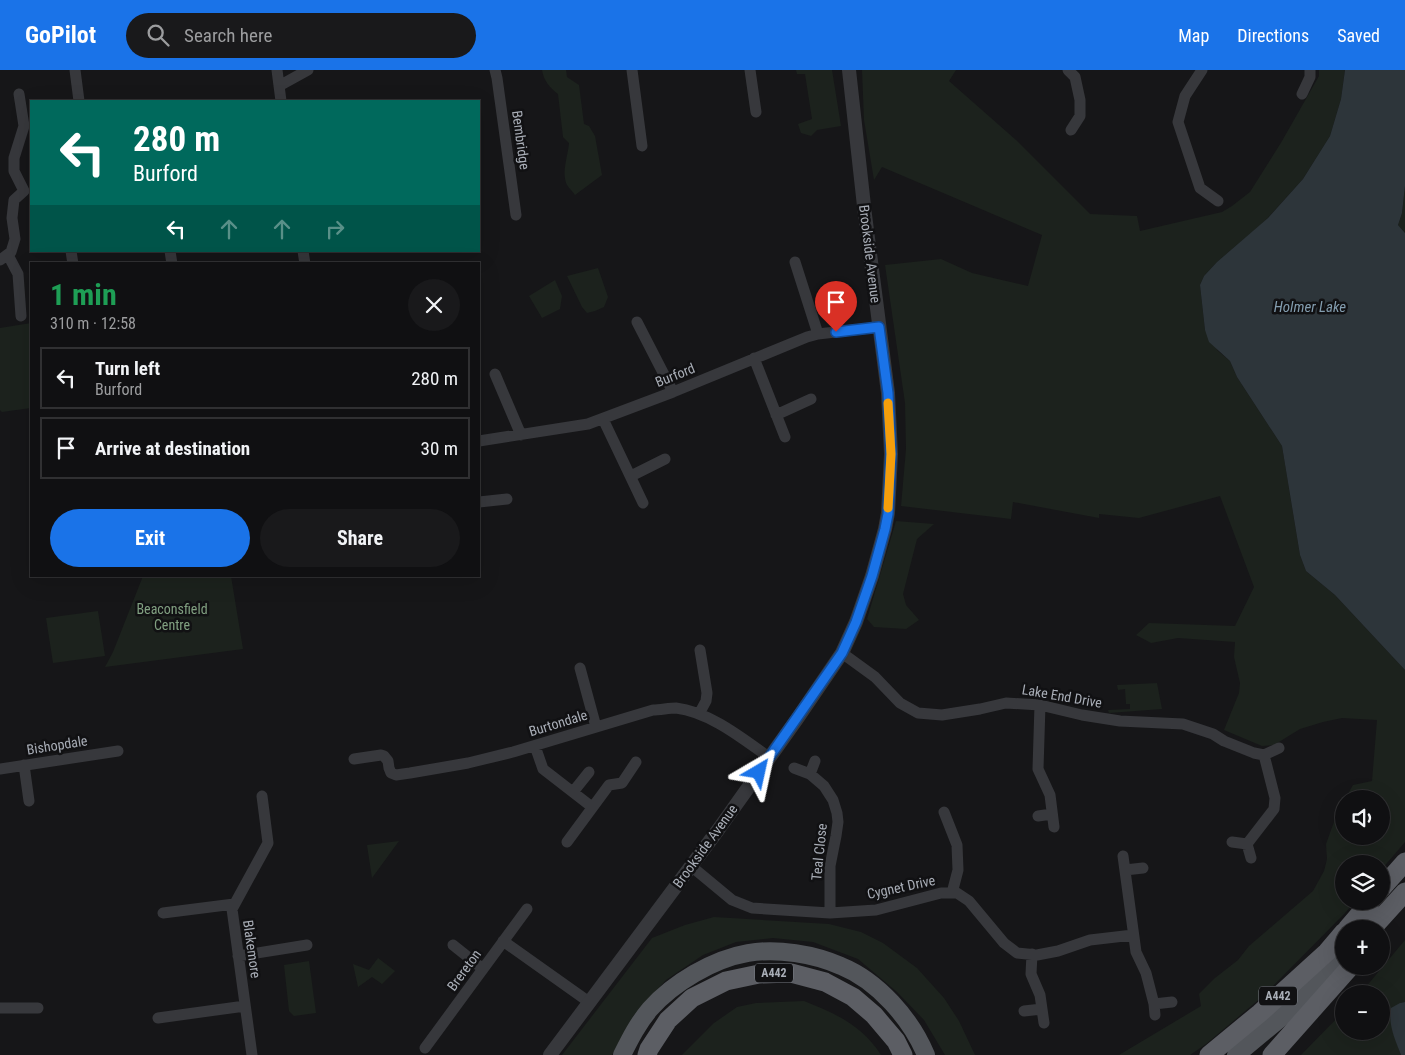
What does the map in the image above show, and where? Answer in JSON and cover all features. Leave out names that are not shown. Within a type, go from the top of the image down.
[{"type":"highway","points":[[1390,879],[1405,862]]},
{"type":"highway","points":[[1380,920],[1405,892]]},
{"type":"highway","points":[[1355,920],[1363,910]]},
{"type":"highway","name":"A442","points":[[1209,1055],[1260,1013],[1335,943]]},
{"type":"highway","name":"A442","points":[[647,1055],[668,1020],[692,998],[726,981],[759,974],[791,973],[825,982],[853,997],[874,1016],[896,1041],[903,1055]]},
{"type":"highway","name":"A442","points":[[1272,1055],[1343,975]]},
{"type":"main road","points":[[622,1055],[633,1034],[650,1009],[670,990],[693,974],[715,963],[748,953],[782,952],[814,957],[842,966],[867,982],[889,999],[906,1019],[926,1055]]},
{"type":"main road","points":[[1236,1055],[1283,1016],[1335,966]]},
{"type":"street","points":[[75,70],[79,100]]},
{"type":"street","points":[[277,70],[281,100]]},
{"type":"street","points":[[279,86],[308,70]]},
{"type":"street","name":"Bembridge","points":[[495,70],[498,78],[516,215]]},
{"type":"street","points":[[632,70],[642,146]]},
{"type":"street","points":[[750,70],[756,112]]},
{"type":"street","name":"Brookside Avenue","points":[[550,1055],[770,758],[842,653],[856,622],[872,576],[888,514],[891,454],[888,393],[848,70]]},
{"type":"street","points":[[1068,70],[1075,77],[1080,100],[1080,116],[1071,130]]},
{"type":"street","points":[[1202,70],[1184,96],[1178,122],[1200,188],[1218,201]]},
{"type":"street","points":[[1302,94],[1310,77],[1310,70]]},
{"type":"street","points":[[19,94],[24,126],[14,158],[14,171],[28,191],[14,200],[12,218],[15,239],[11,252],[4,258],[18,274],[21,316]]},
{"type":"street","points":[[795,262],[818,334]]},
{"type":"street","points":[[637,322],[673,392]]},
{"type":"street","name":"Burford","points":[[480,441],[576,427],[603,419],[673,392],[807,337],[879,327]]},
{"type":"street","points":[[754,358],[785,437]]},
{"type":"street","points":[[495,374],[521,435]]},
{"type":"street","points":[[776,415],[812,399]]},
{"type":"street","points":[[603,419],[644,502]]},
{"type":"street","points":[[631,476],[665,459]]},
{"type":"street","points":[[480,502],[508,498]]},
{"type":"street","points":[[699,714],[706,701],[707,693],[700,650]]},
{"type":"street","name":"Lake End Drive","points":[[842,653],[875,677],[900,703],[918,713],[942,715],[1006,703],[1040,705],[1082,715],[1120,721],[1183,724],[1213,734],[1246,750],[1264,755]]},
{"type":"street","points":[[580,668],[596,726]]},
{"type":"street","points":[[1040,705],[1038,769],[1050,795],[1054,826]]},
{"type":"street","name":"Burtondale","points":[[354,760],[384,756],[388,761],[391,773],[396,775],[468,763],[536,746],[653,710],[676,708],[699,714],[732,731],[770,758]]},
{"type":"street","points":[[536,746],[543,769],[592,807]]},
{"type":"street","points":[[1247,844],[1274,810],[1275,798],[1264,755],[1279,748]]},
{"type":"street","name":"Bishopdale","points":[[0,769],[118,751]]},
{"type":"street","points":[[810,774],[815,761]]},
{"type":"street","points":[[566,842],[609,785],[622,782],[636,762]]},
{"type":"street","points":[[24,765],[29,801]]},
{"type":"street","name":"Teal Close","points":[[794,768],[810,774],[824,786],[833,800],[837,813],[838,822],[830,866],[830,913]]},
{"type":"street","points":[[573,792],[589,772]]},
{"type":"street","name":"Blakemore","points":[[252,1055],[232,909],[268,843],[262,796]]},
{"type":"street","points":[[944,812],[957,846],[958,870],[952,894]]},
{"type":"street","points":[[1038,816],[1052,814]]},
{"type":"street","points":[[1232,842],[1247,844]]},
{"type":"street","points":[[1247,844],[1251,858]]},
{"type":"street","points":[[1124,856],[1136,952],[1146,973],[1154,1010],[1172,1002]]},
{"type":"street","name":"Cygnet Drive","points":[[691,866],[732,900],[752,908],[830,913],[876,910],[941,893],[957,894],[969,901],[1004,943],[1017,953],[1037,955],[1058,951],[1090,940],[1133,935]]},
{"type":"street","points":[[1125,870],[1142,868]]},
{"type":"street","points":[[164,913],[234,904]]},
{"type":"street","name":"Brereton","points":[[425,1048],[527,909]]},
{"type":"street","points":[[503,941],[589,1002]]},
{"type":"street","points":[[238,956],[308,945]]},
{"type":"street","points":[[453,945],[483,969]]},
{"type":"street","points":[[1032,954],[1031,974],[1040,995],[1044,1024]]},
{"type":"street","points":[[158,1018],[245,1006]]},
{"type":"street","points":[[0,1008],[38,1008]]},
{"type":"street","points":[[1024,1011],[1042,1009]]},
{"type":"green space","points":[[542,70],[566,70],[567,77],[579,85],[584,124],[589,126],[595,136],[602,175],[575,195],[565,180],[569,143],[563,137],[558,94],[547,84]]},
{"type":"green space","points":[[796,70],[832,70],[841,126],[817,130],[811,136],[801,133],[798,124],[812,119],[805,74],[797,74]]},
{"type":"green space","points":[[862,70],[956,70],[949,81],[1016,140],[1090,214],[1137,216],[1140,231],[1222,212],[1250,192],[1319,76],[1319,70],[1345,70],[1341,99],[1330,136],[1303,179],[1265,221],[1217,262],[1204,276],[1200,285],[1205,330],[1218,351],[1230,361],[1237,377],[1282,446],[1300,555],[1306,571],[1335,595],[1405,670],[1405,842],[1390,860],[1390,855],[1335,855],[1335,910],[1348,910],[1338,920],[1335,920],[1335,923],[1262,997],[1190,1055],[1119,1055],[1201,1006],[1199,994],[1215,978],[1238,960],[1249,946],[1313,891],[1324,871],[1327,859],[1326,844],[1335,819],[1335,845],[1390,845],[1390,790],[1350,790],[1353,785],[1372,781],[1377,720],[1342,718],[1323,722],[1300,729],[1274,745],[1262,746],[1224,730],[1239,693],[1240,683],[1234,657],[1235,642],[1178,638],[1151,643],[1136,635],[1149,623],[1235,626],[1254,587],[1220,496],[1139,518],[1099,514],[1099,518],[1013,502],[1011,519],[901,506],[906,449],[905,403],[885,265],[941,259],[972,273],[1028,286],[1042,235],[882,167],[874,180],[864,120]]},
{"type":"green space","points":[[1405,186],[1405,233],[1398,225],[1402,213]]},
{"type":"green space","points":[[598,268],[608,297],[604,307],[587,313],[582,307],[567,276]]},
{"type":"green space","points":[[555,280],[562,296],[560,309],[542,318],[529,296]]},
{"type":"green space","points":[[30,323],[30,408],[2,412],[0,410],[0,328]]},
{"type":"green space","points":[[896,521],[934,524],[917,539],[903,594],[906,605],[919,620],[906,629],[874,627],[867,619]]},
{"type":"green space","name":"Beaconsfield Centre","points":[[143,577],[231,577],[243,649],[105,667],[113,652]]},
{"type":"green space","points":[[98,611],[105,656],[53,663],[46,618]]},
{"type":"green space","points":[[1157,683],[1162,709],[1109,713],[1108,710],[1130,709],[1130,704],[1126,704],[1125,689],[1118,690],[1117,685]]},
{"type":"green space","points":[[399,841],[372,878],[367,845]]},
{"type":"green space","points":[[714,917],[829,924],[861,932],[883,943],[917,968],[944,998],[959,1021],[975,1055],[945,1055],[924,1020],[897,992],[858,959],[813,942],[773,938],[736,942],[703,955],[666,980],[634,1015],[612,1055],[562,1055],[652,938],[685,925]]},
{"type":"green space","points":[[1405,940],[1405,1002],[1400,1003],[1392,1029],[1401,1055],[1301,1055],[1335,1020],[1335,1040],[1390,1040],[1390,985],[1368,985],[1376,975],[1390,975],[1390,958]]},
{"type":"green space","points":[[378,958],[395,971],[382,984],[372,977],[358,987],[353,964],[369,970]]},
{"type":"green space","points":[[309,961],[316,1013],[294,1016],[289,1011],[284,965]]},
{"type":"green space","points":[[804,1001],[827,1010],[857,1028],[881,1055],[682,1055],[714,1023],[737,1007],[756,1003]]},
{"type":"water","name":"Holmer Lake","points":[[1345,70],[1405,70],[1405,186],[1402,213],[1398,225],[1405,233],[1405,670],[1335,595],[1306,571],[1300,555],[1282,446],[1237,377],[1230,361],[1209,342],[1205,330],[1200,285],[1204,276],[1217,262],[1268,218],[1303,179],[1330,136],[1341,99]]},
{"type":"water","points":[[1405,1002],[1405,1055],[1401,1055],[1390,1020],[1391,1008]]},
{"type":"slow traffic","points":[[888,403],[891,454],[888,508]]},
{"type":"route","points":[[759,772],[842,653],[856,622],[872,576],[888,514],[891,454],[888,393],[879,327],[836,332]]}]
